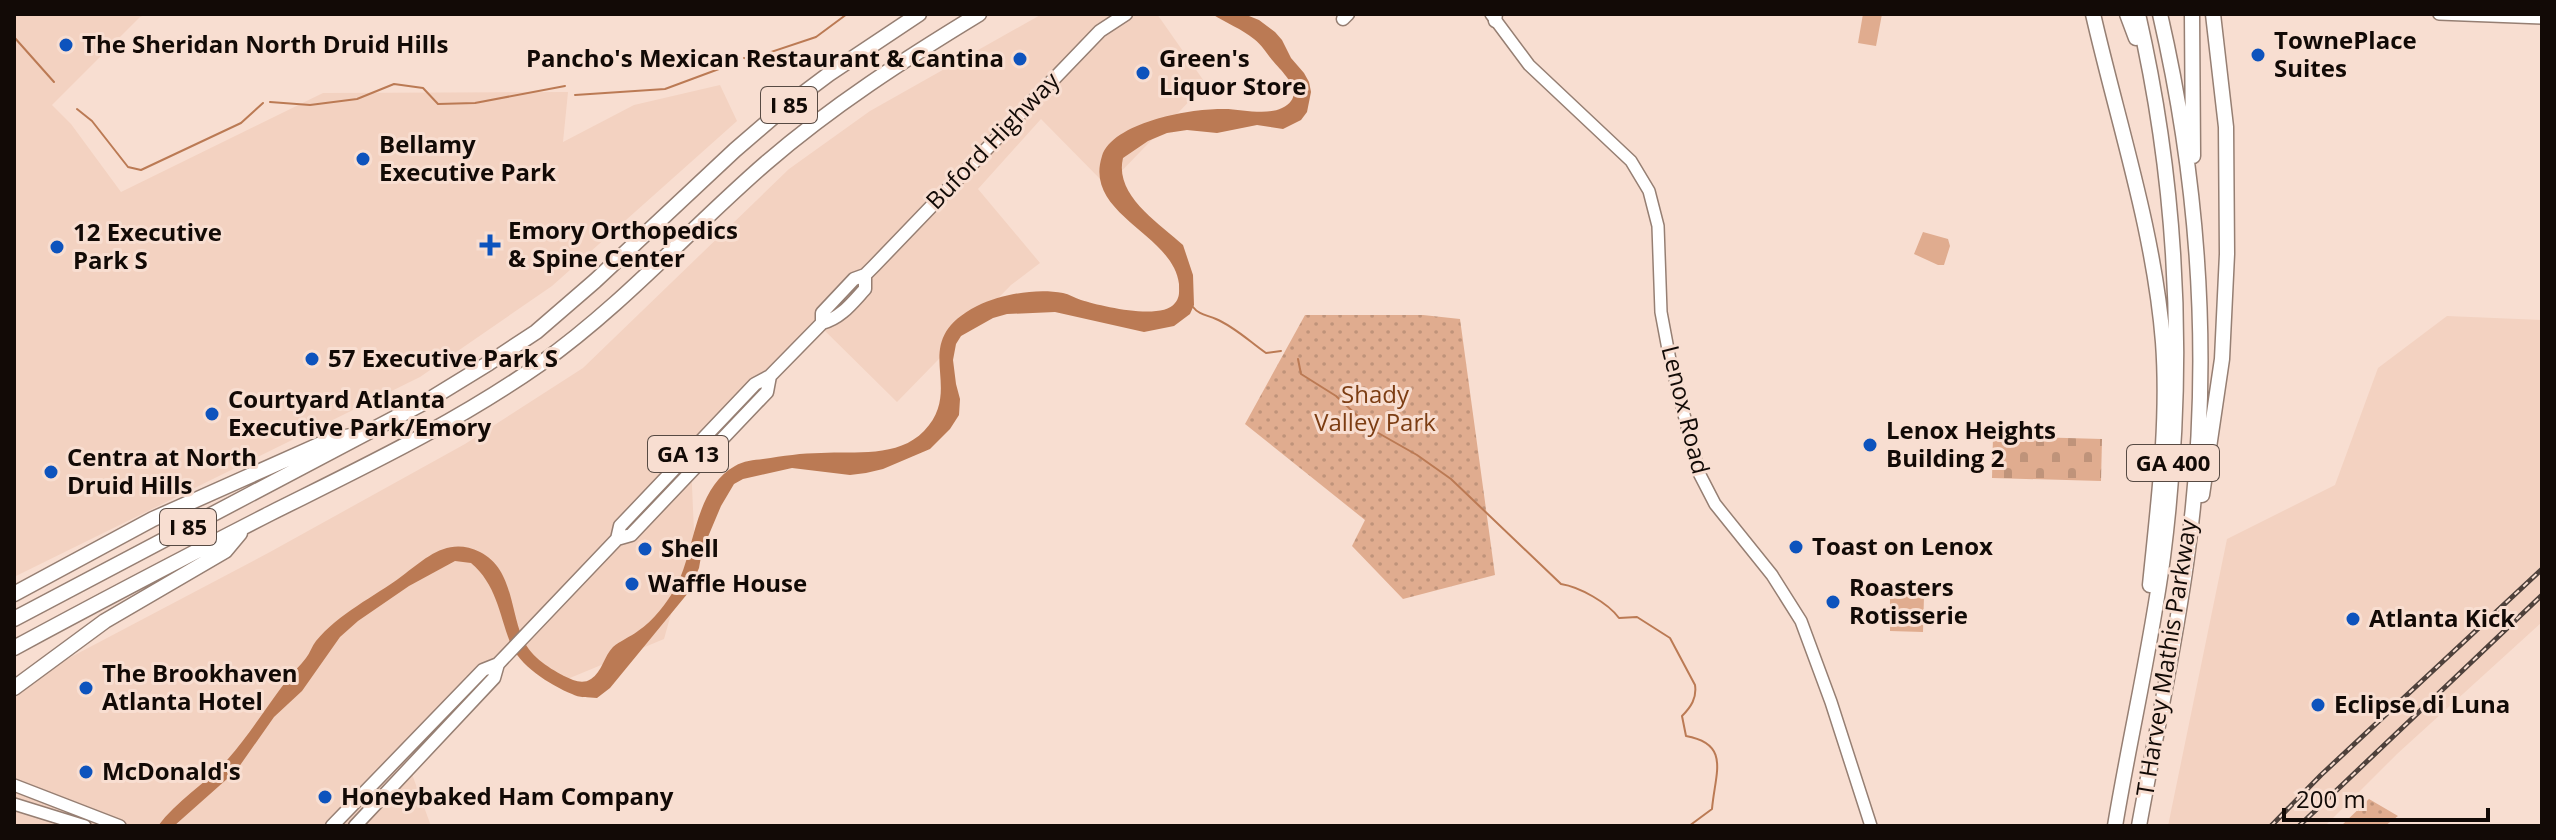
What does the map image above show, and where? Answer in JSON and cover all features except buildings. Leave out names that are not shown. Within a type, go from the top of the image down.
[{"type":"highway","name":"I 85","points":[[14,619],[427,401],[536,332],[785,107],[919,14]]},
{"type":"highway","name":"I 85","points":[[14,648],[493,396],[616,304],[717,208],[807,129],[892,68],[979,14]]},
{"type":"highway","points":[[2093,14],[2147,237],[2163,343],[2159,492],[2132,731]]},
{"type":"highway","points":[[2127,14],[2153,96]]},
{"type":"highway","name":"T Harvey Mathis Parkway","points":[[2115,826],[2163,559],[2176,408],[2174,259],[2167,185],[2138,14]]},
{"type":"highway","name":"T Harvey Mathis Parkway","points":[[2139,826],[2187,557],[2200,373],[2193,213],[2178,106],[2160,14]]},
{"type":"highway","points":[[2192,14],[2193,213]]},
{"type":"highway","points":[[2187,557],[2198,520],[2215,419],[2225,319],[2227,139],[2213,14]]},
{"type":"highway","points":[[14,593],[212,491],[330,440],[363,434]]},
{"type":"highway","points":[[14,688],[21,675],[105,621],[225,551],[246,526]]},
{"type":"main road","name":"Buford Highway","points":[[332,826],[483,670],[498,664],[617,539],[631,535],[767,392],[770,376],[822,323],[841,314],[865,289],[865,275],[1100,31],[1126,14]]},
{"type":"main road","name":"Buford Highway","points":[[355,826],[494,678],[498,664]]},
{"type":"street","points":[[2439,14],[2542,18]]},
{"type":"street","name":"Lenox Road","points":[[1494,16],[1529,65],[1631,161],[1649,191],[1658,226],[1661,312],[1699,473],[1715,504],[1772,575],[1801,621],[1871,826]]},
{"type":"street","points":[[14,785],[120,826]]},
{"type":"street","points":[[14,804],[85,826]]},
{"type":"shaded area","points":[[14,14],[147,14],[140,17],[52,105],[71,124],[121,192],[323,93],[568,92],[563,142],[634,105],[720,85],[737,121],[552,286],[420,377],[14,577]]},
{"type":"shaded area","points":[[1042,14],[1157,14],[1206,84],[1107,186],[1041,119],[978,189],[1040,263],[1011,285],[897,402],[820,326],[691,463],[694,532],[664,639],[553,685],[519,644],[409,766],[431,826],[14,826],[14,696],[52,667],[465,444],[583,368],[789,169],[870,111]]},
{"type":"shaded area","points":[[1212,14],[1244,14],[1275,32],[1304,73],[1311,92],[1307,112],[1301,120],[1283,129],[1257,125],[1217,133],[1187,130],[1167,133],[1148,141],[1123,158],[1125,184],[1132,196],[1151,218],[1183,245],[1193,275],[1194,305],[1190,314],[1174,326],[1144,332],[1055,312],[1007,314],[993,318],[961,336],[953,360],[960,399],[959,415],[930,449],[866,473],[850,475],[792,468],[743,479],[734,484],[702,551],[699,568],[688,593],[610,688],[597,698],[578,696],[563,690],[527,666],[510,642],[486,580],[471,563],[455,561],[409,586],[340,637],[302,691],[274,717],[236,771],[174,826],[158,826],[228,759],[325,631],[438,551],[458,546],[480,552],[490,559],[504,578],[518,626],[529,649],[564,676],[588,681],[598,672],[613,647],[649,622],[676,587],[703,505],[721,476],[749,461],[807,454],[876,451],[902,446],[914,440],[936,414],[940,398],[940,350],[944,335],[956,320],[977,306],[1008,295],[1042,291],[1145,312],[1168,308],[1175,303],[1179,284],[1173,266],[1105,194],[1100,176],[1102,156],[1109,144],[1121,134],[1155,119],[1210,109],[1268,112],[1290,103],[1293,91],[1288,78],[1262,47],[1244,32]]},
{"type":"shaded area","points":[[2447,316],[2542,320],[2542,622],[2397,754],[2325,826],[2168,826],[2227,539],[2335,485],[2378,368]]},
{"type":"green space","points":[[1863,14],[1882,14],[1876,46],[1858,43]]},
{"type":"green space","points":[[1923,232],[1948,239],[1950,246],[1944,265],[1914,254]]},
{"type":"green space","name":"Shady Valley Park","points":[[1305,315],[1423,315],[1460,319],[1495,575],[1403,599],[1352,546],[1365,520],[1245,424]]},
{"type":"green space","points":[[1993,436],[2102,439],[2101,481],[1992,478]]},
{"type":"green space","points":[[1890,596],[1924,596],[1923,632],[1890,631]]},
{"type":"green space","points":[[2369,799],[2398,816],[2385,826],[2341,826]]},
{"type":"waterway","points":[[744,58],[750,59],[816,37],[847,14]]},
{"type":"waterway","points":[[14,37],[54,82]]},
{"type":"waterway","points":[[575,95],[665,89],[727,66]]},
{"type":"waterway","points":[[270,102],[310,105],[357,99],[394,84],[423,88],[438,104],[475,103],[565,86]]},
{"type":"waterway","points":[[77,109],[92,121],[128,167],[141,170],[241,123],[263,103]]},
{"type":"waterway","points":[[1193,307],[1230,326],[1266,353],[1281,351]]},
{"type":"waterway","points":[[1298,359],[1301,374],[1336,396],[1373,430],[1451,479],[1561,584],[1593,596],[1619,618],[1637,617],[1670,638],[1695,685],[1693,702],[1682,716],[1686,736],[1709,746],[1717,762],[1712,809],[1689,826]]},
{"type":"railway","points":[[2271,826],[2321,775],[2542,569]]},
{"type":"railway","points":[[2299,826],[2542,595]]},
{"type":"place","name":"The Sheridan North Druid Hills","points":[[66,45]]},
{"type":"place","name":"TownePlace Suites","points":[[2258,55]]},
{"type":"place","name":"Pancho's Mexican Restaurant & Cantina","points":[[1020,59]]},
{"type":"place","name":"Green's Liquor Store","points":[[1143,73]]},
{"type":"place","name":"Bellamy Executive Park","points":[[363,159]]},
{"type":"place","name":"Emory Orthopedics & Spine Center","points":[[490,245]]},
{"type":"place","name":"12 Executive Park S","points":[[57,247]]},
{"type":"place","name":"57 Executive Park S","points":[[312,359]]},
{"type":"place","name":"Courtyard Atlanta Executive Park/Emory","points":[[212,414]]},
{"type":"place","name":"Lenox Heights Building 2","points":[[1870,445]]},
{"type":"place","name":"Centra at North Druid Hills","points":[[51,472]]},
{"type":"place","name":"Toast on Lenox","points":[[1796,547]]},
{"type":"place","name":"Shell","points":[[645,549]]},
{"type":"place","name":"Waffle House","points":[[632,584]]},
{"type":"place","name":"Roasters Rotisserie","points":[[1833,602]]},
{"type":"place","name":"Atlanta Kick","points":[[2353,619]]},
{"type":"place","name":"The Brookhaven Atlanta Hotel","points":[[86,688]]},
{"type":"place","name":"Eclipse di Luna","points":[[2318,705]]},
{"type":"place","name":"McDonald's","points":[[86,772]]},
{"type":"place","name":"Honeybaked Ham Company","points":[[325,797]]}]
